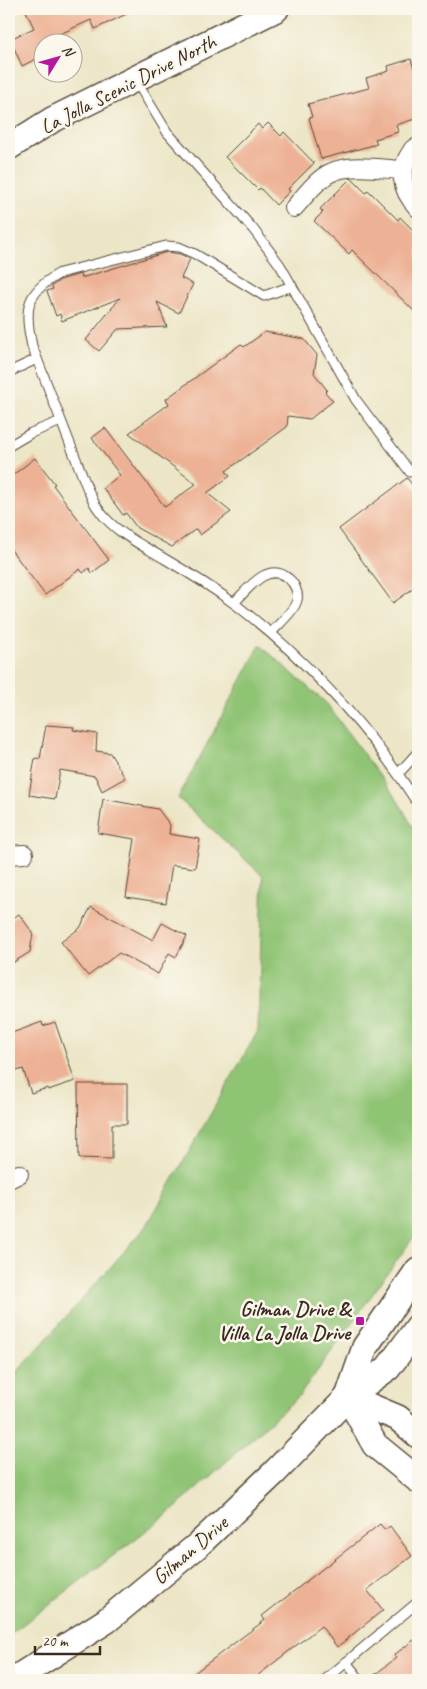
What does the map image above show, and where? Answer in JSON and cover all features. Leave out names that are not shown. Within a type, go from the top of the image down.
[{"type":"main road","name":"La Jolla Scenic Drive North","points":[[9,147],[52,120],[276,9]]},
{"type":"main road","name":"Gilman Drive","points":[[348,1397],[365,1347],[418,1270]]},
{"type":"main road","name":"Gilman Drive","points":[[13,1680],[106,1621],[198,1545],[274,1473],[348,1397],[388,1368],[418,1327]]},
{"type":"main road","points":[[348,1397],[398,1418],[418,1435]]},
{"type":"main road","points":[[348,1397],[375,1446],[418,1480]]},
{"type":"street","points":[[418,148],[413,149],[405,161],[403,186],[410,200],[418,208]]},
{"type":"street","points":[[294,208],[313,187],[331,172],[351,168],[404,170]]},
{"type":"lane","points":[[135,79],[162,126],[253,229],[280,265],[356,400],[410,472]]},
{"type":"lane","points":[[292,286],[264,296],[195,254],[179,247],[166,246],[60,273],[45,282],[34,293],[28,308],[27,324],[37,359],[88,490],[99,510],[112,525],[132,540],[211,587],[271,633],[315,674],[345,706],[399,773],[418,804]]},
{"type":"lane","points":[[9,372],[37,359]]},
{"type":"lane","points":[[9,446],[30,433],[61,421]]},
{"type":"lane","points":[[234,604],[263,576],[274,572],[283,574],[292,581],[297,590],[298,599],[294,607],[271,633]]},
{"type":"lane","points":[[399,773],[418,752]]},
{"type":"lane","points":[[325,1680],[418,1602]]},
{"type":"lane","points":[[346,1662],[360,1680]]},
{"type":"green space","points":[[260,645],[326,703],[398,801],[418,836],[418,1231],[300,1395],[172,1511],[9,1635],[9,1377],[18,1371],[146,1227],[258,1031],[263,876],[178,798]]},
{"type":"building","points":[[25,9],[137,9],[95,29],[91,20],[64,32],[32,32],[32,61],[22,66],[10,39],[34,28]]},
{"type":"building","points":[[411,59],[418,82],[418,118],[396,125],[398,132],[375,139],[377,144],[321,159],[309,118],[312,117],[308,104],[369,88],[366,78],[389,71],[388,66]]},
{"type":"building","points":[[268,123],[281,136],[284,132],[314,163],[288,189],[290,191],[276,205],[225,157],[258,124],[262,129]]},
{"type":"building","points":[[351,178],[366,193],[368,190],[398,220],[400,217],[418,235],[418,315],[352,250],[349,254],[314,221],[323,212],[320,209]]},
{"type":"building","points":[[167,252],[180,254],[190,259],[181,278],[193,284],[179,313],[157,302],[167,327],[118,329],[99,351],[86,340],[120,298],[62,321],[60,314],[56,316],[47,291],[53,289],[52,286],[60,280],[80,274],[81,278]]},
{"type":"building","points":[[265,332],[304,339],[317,355],[314,373],[327,390],[325,392],[333,401],[310,419],[288,416],[287,427],[226,471],[230,476],[207,493],[231,512],[200,535],[196,529],[172,547],[137,528],[126,513],[123,515],[103,488],[120,475],[92,438],[105,428],[165,507],[196,484],[129,433],[169,404],[166,399],[241,344],[244,347]]},
{"type":"building","points":[[35,458],[109,560],[92,573],[89,568],[83,573],[80,569],[45,595],[9,547],[9,478]]},
{"type":"building","points":[[407,478],[418,492],[418,585],[393,603],[339,529]]},
{"type":"building","points":[[46,725],[74,727],[73,730],[97,734],[96,751],[110,753],[125,778],[102,791],[95,776],[60,770],[55,799],[29,795],[35,758],[40,759]]},
{"type":"building","points":[[103,799],[158,809],[170,825],[169,834],[200,839],[195,868],[172,865],[166,903],[126,897],[135,839],[98,833]]},
{"type":"building","points":[[91,907],[153,940],[162,923],[187,936],[176,957],[169,953],[158,974],[119,953],[88,976],[61,942],[80,928]]},
{"type":"building","points":[[19,914],[33,933],[30,952],[9,965],[9,921]]},
{"type":"building","points":[[42,1022],[43,1026],[55,1022],[75,1081],[48,1090],[48,1088],[31,1093],[23,1069],[9,1073],[9,1034]]},
{"type":"building","points":[[78,1084],[127,1084],[127,1124],[112,1124],[112,1159],[79,1158]]},
{"type":"building","points":[[380,1524],[385,1530],[390,1526],[412,1556],[367,1590],[383,1610],[337,1647],[321,1626],[252,1680],[185,1680],[265,1620],[262,1616]]},
{"type":"building","points":[[418,1637],[418,1680],[368,1680],[396,1658],[394,1655]]},
{"type":"place","name":"Gilman Drive & Villa La Jolla Drive","points":[[360,1321]]}]
